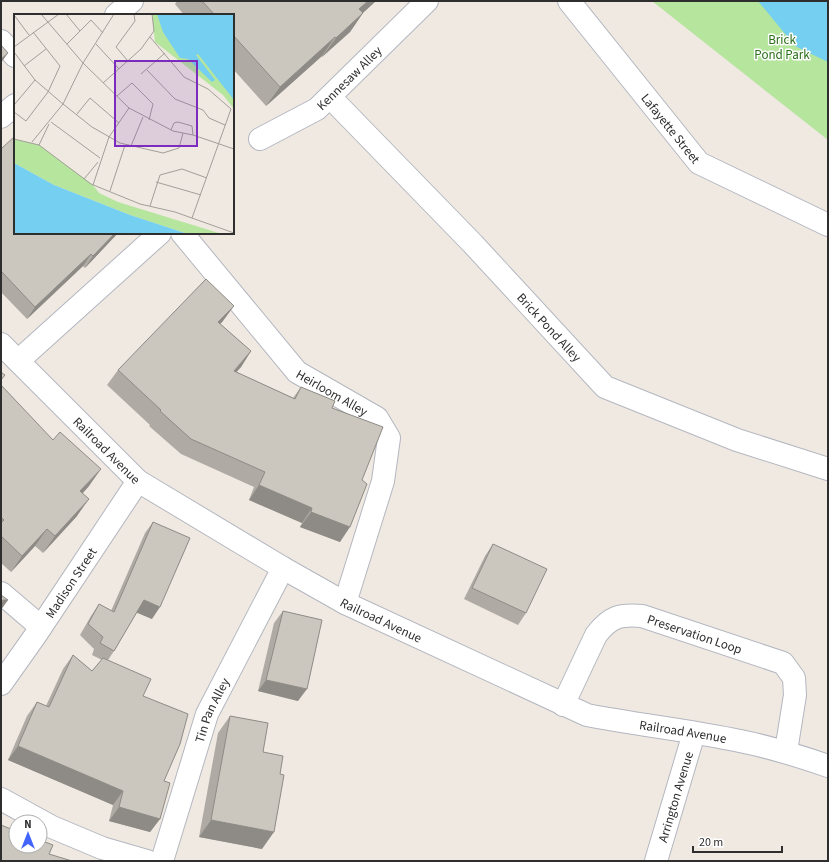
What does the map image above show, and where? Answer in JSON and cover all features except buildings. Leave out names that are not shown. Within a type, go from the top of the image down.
[{"type":"street","name":"Kennesaw Alley","points":[[260,139],[317,110],[427,1]]},
{"type":"street","name":"Lafayette Street","points":[[569,1],[699,163],[828,225]]},
{"type":"street","points":[[1,41],[14,55]]},
{"type":"street","name":"Brick Pond Alley","points":[[330,97],[473,244],[605,387],[738,440],[828,469]]},
{"type":"street","points":[[1,117],[14,106]]},
{"type":"street","points":[[18,361],[159,234]]},
{"type":"street","name":"Heirloom Alley","points":[[183,234],[297,372],[377,418],[389,438],[383,481],[345,603]]},
{"type":"street","name":"Railroad Avenue","points":[[1,344],[138,481],[283,568],[345,603],[587,715],[627,723],[740,740],[786,751],[828,766]]},
{"type":"street","name":"Madison Street","points":[[1,684],[138,481]]},
{"type":"street","name":"Tin Pan Alley","points":[[162,861],[207,714],[283,568]]},
{"type":"street","points":[[1,593],[41,626]]},
{"type":"street","name":"Preservation Loop","points":[[563,704],[596,635],[602,627],[607,622],[616,618],[630,615],[642,616],[783,663],[794,678],[795,695],[786,751]]},
{"type":"street","name":"Arrington Avenue","points":[[656,861],[694,733]]},
{"type":"street","points":[[1,799],[100,855],[148,861]]},
{"type":"green space","name":"Brick Pond Park","points":[[652,1],[828,1],[828,140]]},
{"type":"water","points":[[758,1],[828,1],[828,62],[795,46]]}]
